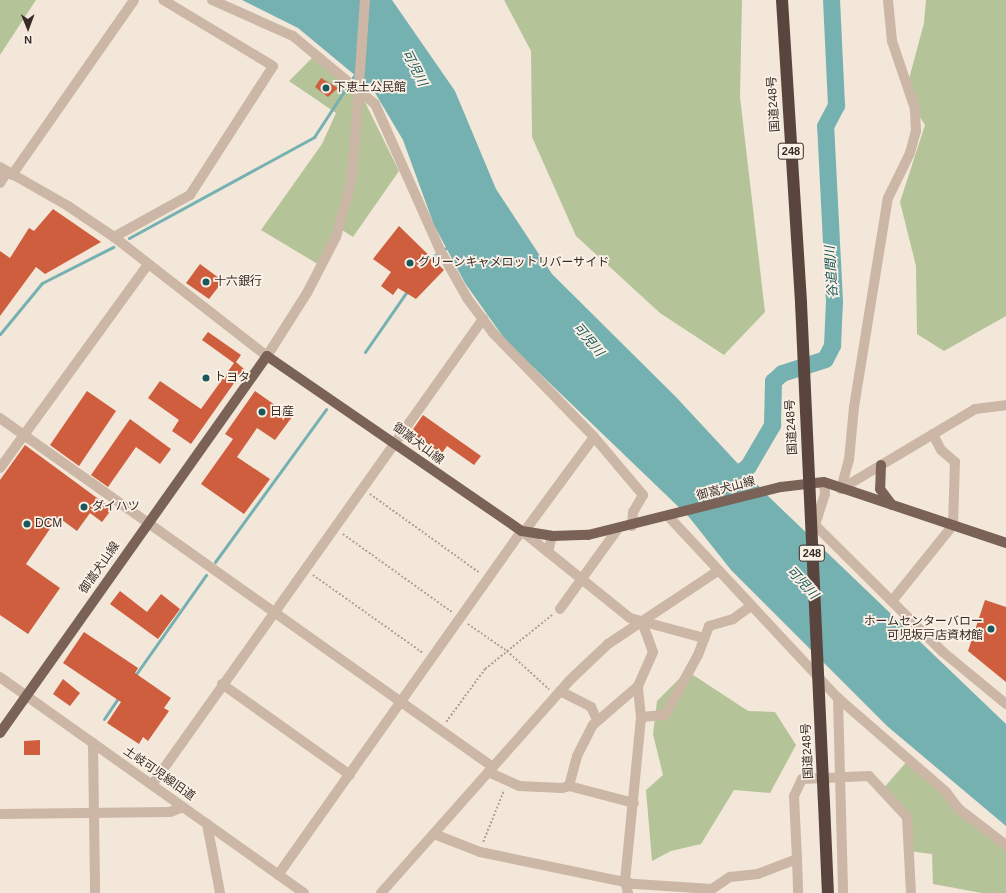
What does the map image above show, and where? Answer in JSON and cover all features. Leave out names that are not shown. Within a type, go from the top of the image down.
[{"type":"highway","name":"国道248号","points":[[782,0],[801,303],[824,803],[826,893]]},
{"type":"main road","name":"御嵩犬山線","points":[[0,733],[267,356],[523,532],[552,536],[617,530],[781,487],[824,482],[1006,543]]},
{"type":"main road","points":[[881,465],[880,489],[892,505]]},
{"type":"street","points":[[0,183],[134,0]]},
{"type":"street","points":[[114,237],[190,194],[273,66],[163,0]]},
{"type":"street","points":[[212,0],[293,36],[350,81],[374,104],[440,251],[483,319],[522,365],[594,437],[643,495],[633,512],[632,526]]},
{"type":"street","points":[[7,172],[68,206],[114,237],[267,356],[307,293],[336,237],[351,183],[365,0]]},
{"type":"street","points":[[842,489],[849,460],[854,407],[888,198],[910,153],[916,132],[915,109],[892,41],[888,0]]},
{"type":"street","points":[[0,468],[148,264]]},
{"type":"street","points":[[152,785],[222,684],[307,570],[334,528],[394,442],[483,319]]},
{"type":"street","points":[[842,489],[975,409],[1006,405]]},
{"type":"street","points":[[0,418],[275,612],[508,781],[526,787],[569,786],[634,803]]},
{"type":"street","points":[[892,601],[953,525],[955,462],[942,450],[933,434]]},
{"type":"street","points":[[278,874],[401,704],[488,579],[594,437]]},
{"type":"street","points":[[824,482],[825,494],[815,525],[943,652],[1006,704]]},
{"type":"street","points":[[669,517],[838,698],[946,792],[959,809],[1006,845]]},
{"type":"street","points":[[560,609],[584,578],[617,530]]},
{"type":"street","points":[[523,532],[584,578],[630,618],[704,638]]},
{"type":"street","points":[[548,552],[552,536]]},
{"type":"street","points":[[381,893],[558,693],[608,644],[718,571]]},
{"type":"street","points":[[641,717],[665,715],[698,655],[704,638],[714,623],[733,619],[751,606]]},
{"type":"street","points":[[569,786],[584,738],[597,720],[638,686],[653,652],[642,622]]},
{"type":"street","name":"土岐可児線旧道","points":[[0,677],[304,893]]},
{"type":"street","points":[[222,684],[350,775]]},
{"type":"street","points":[[628,893],[625,881],[634,803],[641,717],[638,686]]},
{"type":"street","points":[[558,693],[591,707],[597,720]]},
{"type":"street","points":[[838,698],[843,776],[843,893]]},
{"type":"street","points":[[93,743],[95,893]]},
{"type":"street","points":[[798,893],[794,796],[797,787],[802,779],[868,776],[907,818],[911,893]]},
{"type":"street","points":[[0,814],[170,812],[183,807]]},
{"type":"street","points":[[207,824],[220,893]]},
{"type":"street","points":[[434,834],[480,852],[656,887],[712,889],[730,877],[758,874],[797,859]]},
{"type":"path","points":[[362,488],[488,579]]},
{"type":"path","points":[[334,528],[507,651],[558,693]]},
{"type":"path","points":[[307,570],[432,659]]},
{"type":"path","points":[[440,731],[473,681],[507,651],[560,609]]},
{"type":"path","points":[[480,852],[508,781]]},
{"type":"green space","points":[[0,0],[36,0],[0,55]]},
{"type":"green space","points":[[504,0],[742,0],[740,97],[765,312],[724,355],[660,313],[576,236],[532,137],[531,51]]},
{"type":"green space","points":[[926,0],[1006,0],[1006,316],[944,351],[917,334],[916,266],[900,202],[925,125],[905,94],[924,23]]},
{"type":"green space","points":[[317,53],[358,88],[399,171],[353,237],[339,228],[321,266],[261,230],[322,144],[336,113],[289,81]]},
{"type":"green space","points":[[687,671],[748,711],[775,712],[796,745],[770,793],[734,790],[701,844],[671,851],[652,861],[646,790],[663,775],[653,734],[657,701]]},
{"type":"green space","points":[[909,759],[1006,845],[1006,893],[982,893],[933,884],[932,854],[909,851],[907,817],[881,791]]},
{"type":"water","name":"可児川","points":[[242,0],[392,0],[455,91],[496,189],[552,274],[676,397],[768,496],[1006,724],[1006,826],[887,726],[731,570],[689,517],[506,341],[465,283],[434,225],[403,140],[374,91],[298,28]]},
{"type":"building","name":"下恵土公民館","points":[[321,78],[338,88],[328,97],[315,87]]},
{"type":"building","points":[[53,209],[101,242],[45,274],[36,267],[0,316],[0,251],[10,258],[29,228],[34,231]]},
{"type":"building","name":"グリーンキャメロットリバーサイド","points":[[399,226],[444,270],[416,299],[398,288],[393,295],[381,286],[391,272],[373,259]]},
{"type":"building","points":[[200,264],[223,281],[209,299],[186,283]]},
{"type":"building","points":[[208,332],[241,355],[236,362],[244,369],[191,444],[172,431],[179,420],[148,398],[160,381],[201,409],[234,363],[202,340]]},
{"type":"building","points":[[87,391],[116,411],[79,466],[50,445]]},
{"type":"building","points":[[255,391],[292,417],[275,440],[257,428],[237,457],[270,479],[244,514],[201,484],[233,439],[225,434]]},
{"type":"building","points":[[423,415],[481,456],[474,465],[447,446],[440,456],[409,435]]},
{"type":"building","points":[[130,419],[171,449],[160,464],[136,447],[108,487],[91,475]]},
{"type":"building","name":"DCM","points":[[25,445],[112,509],[102,522],[90,513],[77,531],[58,517],[26,564],[60,588],[28,634],[0,615],[0,480]]},
{"type":"building","points":[[120,591],[147,612],[161,594],[180,609],[158,639],[110,604]]},
{"type":"building","name":"ホームセンターバロー 可児坂戸店資材館","points":[[985,600],[1006,607],[1006,682],[968,651]]},
{"type":"building","points":[[84,632],[138,668],[135,673],[171,698],[164,708],[169,711],[148,741],[143,737],[139,744],[107,723],[121,702],[63,663]]},
{"type":"building","points":[[63,679],[80,693],[70,706],[53,694]]},
{"type":"building","points":[[40,740],[40,755],[24,755],[24,741]]},
{"type":"waterway","name":"谷追間川","points":[[724,484],[748,466],[772,425],[773,381],[782,373],[825,359],[832,345],[834,301],[825,126],[836,105],[831,0]]},
{"type":"waterway","points":[[129,238],[314,137],[356,73]]},
{"type":"waterway","points":[[429,259],[449,246]]},
{"type":"waterway","points":[[0,334],[42,283],[113,247]]},
{"type":"waterway","points":[[365,352],[408,290]]},
{"type":"waterway","points":[[215,562],[326,409]]},
{"type":"waterway","points":[[134,677],[206,575]]},
{"type":"waterway","points":[[104,719],[119,697]]},
{"type":"place","name":"下恵土公民館","points":[[326,88]]},
{"type":"place","name":"グリーンキャメロットリバーサイド","points":[[410,263]]},
{"type":"place","name":"十六銀行","points":[[206,282]]},
{"type":"place","name":"トヨタ","points":[[206,378]]},
{"type":"place","name":"日産","points":[[262,412]]},
{"type":"place","name":"ダイハツ","points":[[84,507]]},
{"type":"place","name":"DCM","points":[[27,524]]},
{"type":"place","name":"ホームセンターバロー 可児坂戸店資材館","points":[[991,629]]}]
